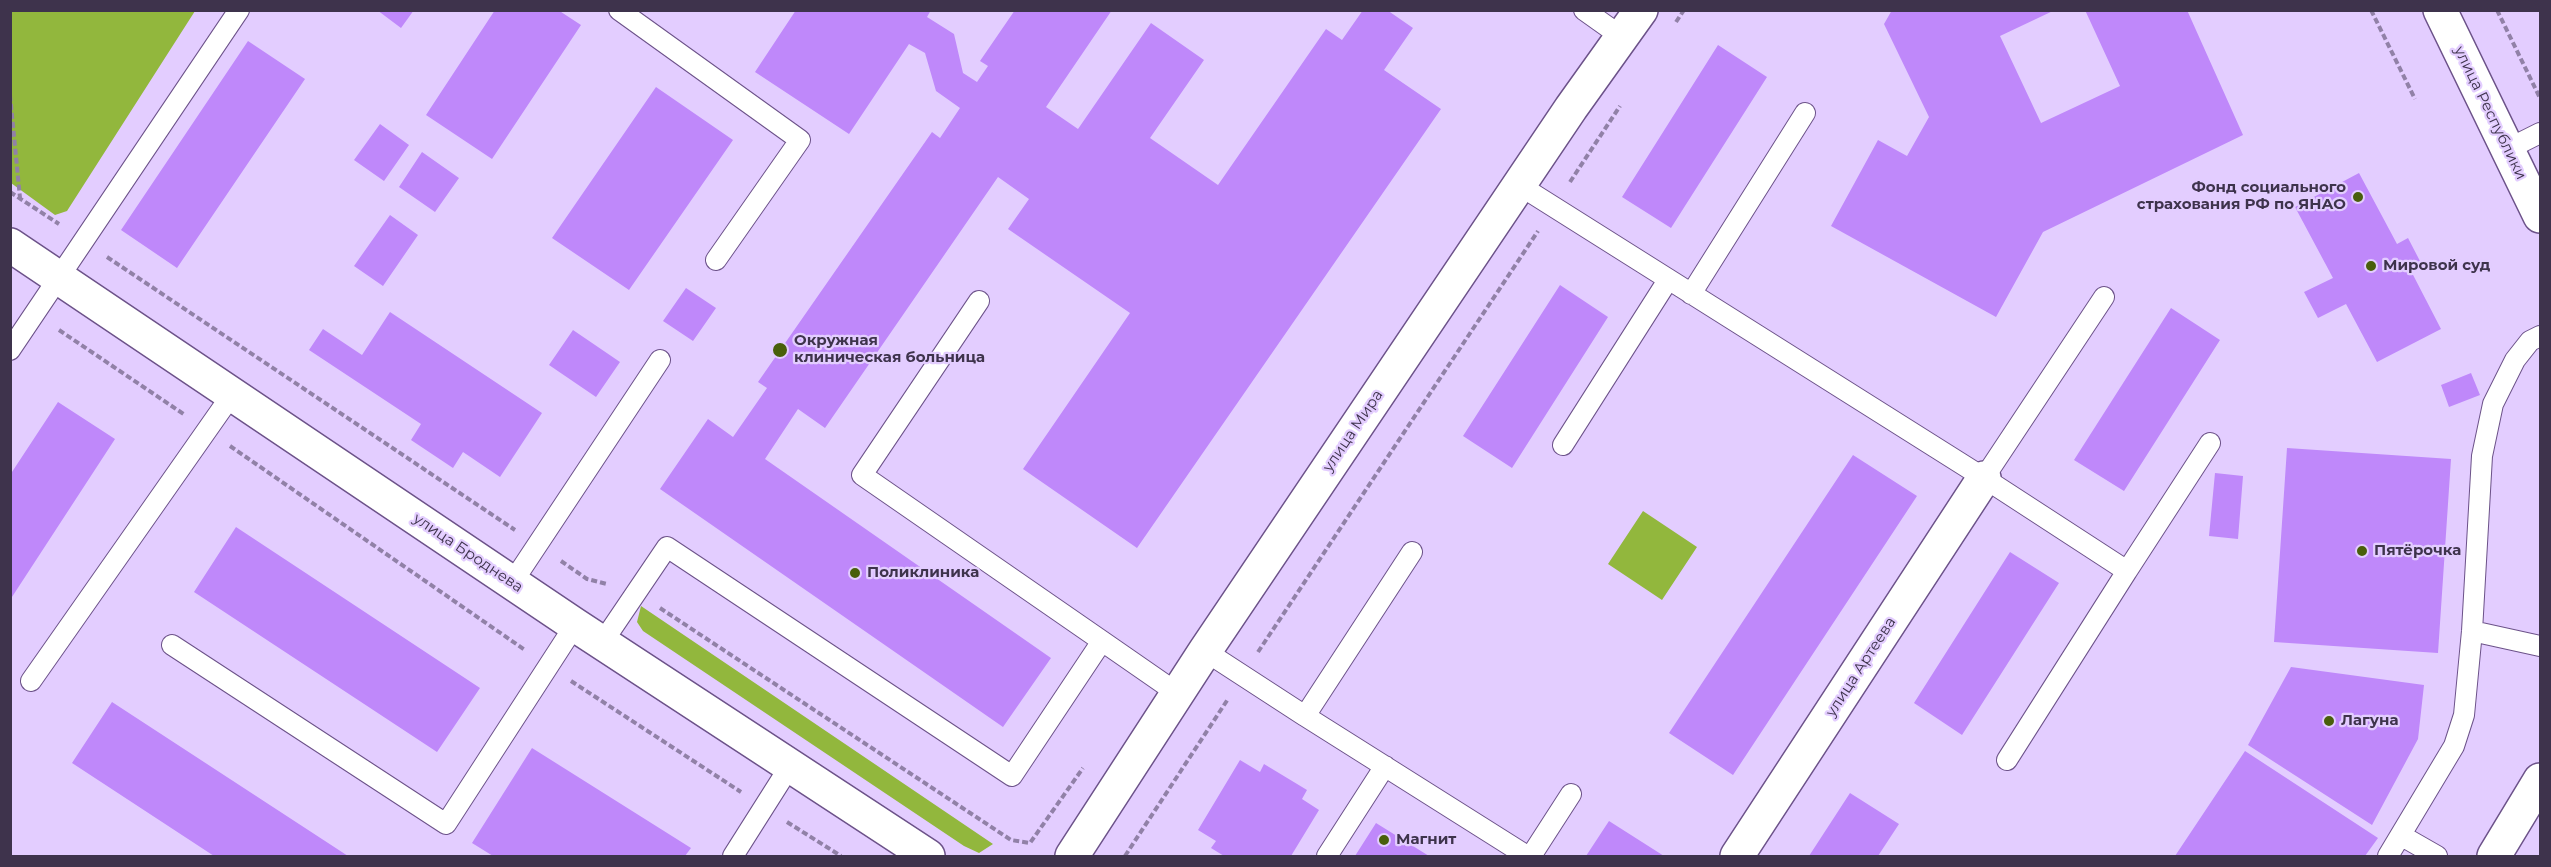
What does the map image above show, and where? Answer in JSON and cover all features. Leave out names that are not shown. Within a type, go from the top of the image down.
[{"type":"street","name":"улица Мира","points":[[1072,856],[1205,651],[1519,185],[1641,10]]},
{"type":"street","name":"улица Республики","points":[[2440,10],[2541,216]]},
{"type":"street","name":"улица Броднева","points":[[10,245],[602,643],[928,856]]},
{"type":"street","name":"улица Артеева","points":[[1737,856],[1984,478]]},
{"type":"street","points":[[2494,856],[2541,780]]},
{"type":"lane","points":[[10,350],[239,10]]},
{"type":"lane","points":[[620,10],[800,140],[716,260]]},
{"type":"lane","points":[[1584,10],[1622,37]]},
{"type":"lane","points":[[1692,294],[1805,113]]},
{"type":"lane","points":[[2508,149],[2541,133]]},
{"type":"lane","points":[[1519,185],[1984,478],[2127,571]]},
{"type":"lane","points":[[1563,445],[1668,280]]},
{"type":"lane","points":[[1984,478],[2104,297]]},
{"type":"lane","points":[[979,301],[862,475],[1177,693]]},
{"type":"lane","points":[[2388,856],[2454,746],[2464,714],[2472,631],[2482,456],[2493,404],[2515,360],[2530,341],[2541,336]]},
{"type":"lane","points":[[512,583],[660,360]]},
{"type":"lane","points":[[31,681],[232,393]]},
{"type":"lane","points":[[2007,760],[2210,443]]},
{"type":"lane","points":[[602,643],[667,547],[1012,776],[1102,641]]},
{"type":"lane","points":[[1305,716],[1412,552]]},
{"type":"lane","points":[[172,645],[446,824],[575,625]]},
{"type":"lane","points":[[2472,631],[2541,646]]},
{"type":"lane","points":[[1205,651],[1529,856],[1570,794]]},
{"type":"lane","points":[[1327,856],[1384,765]]},
{"type":"lane","points":[[733,856],[790,766]]},
{"type":"lane","points":[[2402,836],[2437,856]]},
{"type":"path","points":[[1672,29],[1684,10]]},
{"type":"path","points":[[2371,10],[2415,99]]},
{"type":"path","points":[[2497,10],[2541,98]]},
{"type":"path","points":[[10,95],[20,198]]},
{"type":"path","points":[[1125,856],[1621,104]]},
{"type":"path","points":[[34,314],[207,430],[548,667],[841,856]]},
{"type":"green space","points":[[10,11],[195,11],[67,211],[55,215],[11,183]]},
{"type":"green space","points":[[1643,511],[1697,547],[1662,600],[1608,564]]},
{"type":"green space","points":[[641,606],[993,844],[979,853],[964,846],[643,631],[637,622]]},
{"type":"building","points":[[377,10],[414,10],[401,28]]},
{"type":"building","points":[[495,10],[558,10],[581,25],[492,159],[426,115]]},
{"type":"building","points":[[796,10],[931,10],[927,17],[954,34],[963,73],[977,82],[988,66],[980,61],[1015,10],[1112,10],[1046,107],[1078,129],[1151,23],[1204,60],[1150,138],[1218,185],[1326,29],[1342,40],[1363,10],[1387,10],[1413,28],[1384,70],[1441,109],[1137,548],[1023,469],[1130,313],[1008,229],[1029,199],[998,177],[825,428],[798,409],[765,459],[1051,658],[1003,727],[660,489],[708,419],[733,437],[767,388],[758,382],[932,132],[940,138],[960,108],[936,91],[925,53],[909,44],[849,134],[755,72]]},
{"type":"building","points":[[1892,10],[2055,10],[2000,36],[2041,123],[2120,86],[2085,10],[2187,10],[2243,135],[2043,232],[1996,317],[1831,226],[1878,140],[1907,156],[1929,117],[1884,24]]},
{"type":"building","points":[[248,41],[305,79],[177,268],[121,230]]},
{"type":"building","points":[[1718,45],[1767,77],[1671,228],[1622,197]]},
{"type":"building","points":[[656,87],[733,140],[629,290],[552,238]]},
{"type":"building","points":[[380,124],[409,145],[384,181],[354,160]]},
{"type":"building","points":[[422,152],[459,178],[435,212],[399,187]]},
{"type":"building","name":"Мировой суд","points":[[2359,173],[2397,244],[2408,238],[2421,263],[2410,269],[2441,329],[2377,362],[2346,304],[2318,318],[2304,292],[2333,278],[2295,207]]},
{"type":"building","points":[[390,215],[418,235],[383,286],[354,266]]},
{"type":"building","points":[[1560,285],[1608,317],[1512,468],[1463,436]]},
{"type":"building","points":[[686,288],[716,308],[693,341],[663,321]]},
{"type":"building","points":[[2171,308],[2220,340],[2124,491],[2074,460]]},
{"type":"building","points":[[390,312],[542,413],[500,477],[463,452],[453,468],[411,440],[421,424],[309,350],[323,329],[362,355]]},
{"type":"building","points":[[573,330],[620,362],[596,397],[549,365]]},
{"type":"building","points":[[2471,373],[2480,395],[2449,407],[2441,385]]},
{"type":"building","points":[[58,402],[115,439],[10,600],[10,475]]},
{"type":"building","name":"Пятёрочка","points":[[2287,448],[2451,459],[2438,653],[2274,642]]},
{"type":"building","points":[[1853,455],[1917,496],[1733,775],[1669,733]]},
{"type":"building","points":[[2215,473],[2243,476],[2238,539],[2209,536]]},
{"type":"building","points":[[236,527],[480,688],[437,752],[194,592]]},
{"type":"building","points":[[2010,552],[2059,583],[1962,735],[1914,703]]},
{"type":"building","points":[[2291,667],[2424,685],[2418,739],[2372,825],[2248,745]]},
{"type":"building","points":[[112,702],[348,856],[214,856],[72,763]]},
{"type":"building","points":[[532,748],[691,848],[685,856],[493,856],[472,843]]},
{"type":"building","points":[[2245,751],[2378,838],[2365,856],[2175,856]]},
{"type":"building","points":[[1240,760],[1260,772],[1264,764],[1307,790],[1302,799],[1319,810],[1291,856],[1224,856],[1211,848],[1216,841],[1198,830]]},
{"type":"building","points":[[1850,793],[1899,824],[1878,856],[1809,856]]},
{"type":"building","points":[[1609,821],[1664,856],[1586,856]]},
{"type":"building","name":"Магнит","points":[[1376,823],[1429,856],[1355,856]]},
{"type":"place","name":"Фонд социального страхования РФ по ЯНАО","points":[[2358,197]]},
{"type":"place","name":"Мировой суд","points":[[2371,266]]},
{"type":"place","name":"Окружная клиническая больница","points":[[780,350]]},
{"type":"place","name":"Пятёрочка","points":[[2362,551]]},
{"type":"place","name":"Поликлиника","points":[[855,573]]},
{"type":"place","name":"Лагуна","points":[[2329,721]]},
{"type":"place","name":"Магнит","points":[[1384,840]]}]
